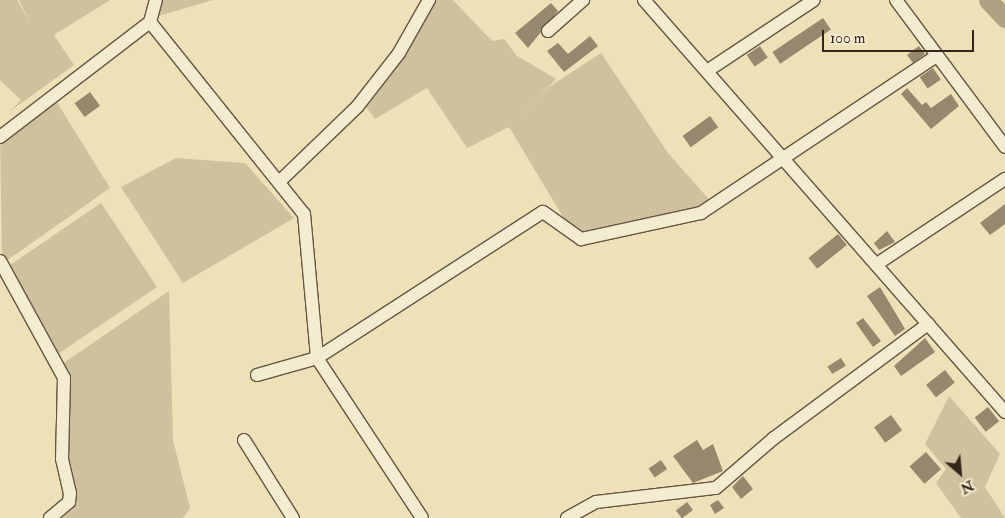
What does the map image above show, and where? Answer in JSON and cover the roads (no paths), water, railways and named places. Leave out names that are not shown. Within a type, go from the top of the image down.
[{"type":"street","points":[[0,137],[150,22],[156,0]]},
{"type":"street","points":[[279,182],[357,107],[399,52],[429,0]]},
{"type":"street","points":[[548,31],[583,0]]},
{"type":"street","points":[[644,0],[928,324],[1003,405]]},
{"type":"street","points":[[707,71],[814,0]]},
{"type":"street","points":[[896,0],[935,57],[1005,147]]},
{"type":"street","points":[[150,22],[304,214],[317,358],[422,518]]},
{"type":"street","points":[[257,375],[317,358],[543,212],[581,239],[701,213],[935,57]]},
{"type":"street","points":[[877,264],[1005,179]]},
{"type":"street","points":[[0,261],[64,378],[62,459],[70,492],[69,502],[50,518]]},
{"type":"street","points":[[567,518],[596,502],[716,488],[774,438],[928,324]]},
{"type":"street","points":[[244,440],[293,518]]},
{"type":"waterway","points":[[988,0],[1005,18]]},
{"type":"waterway","points":[[994,7],[1005,11]]}]
